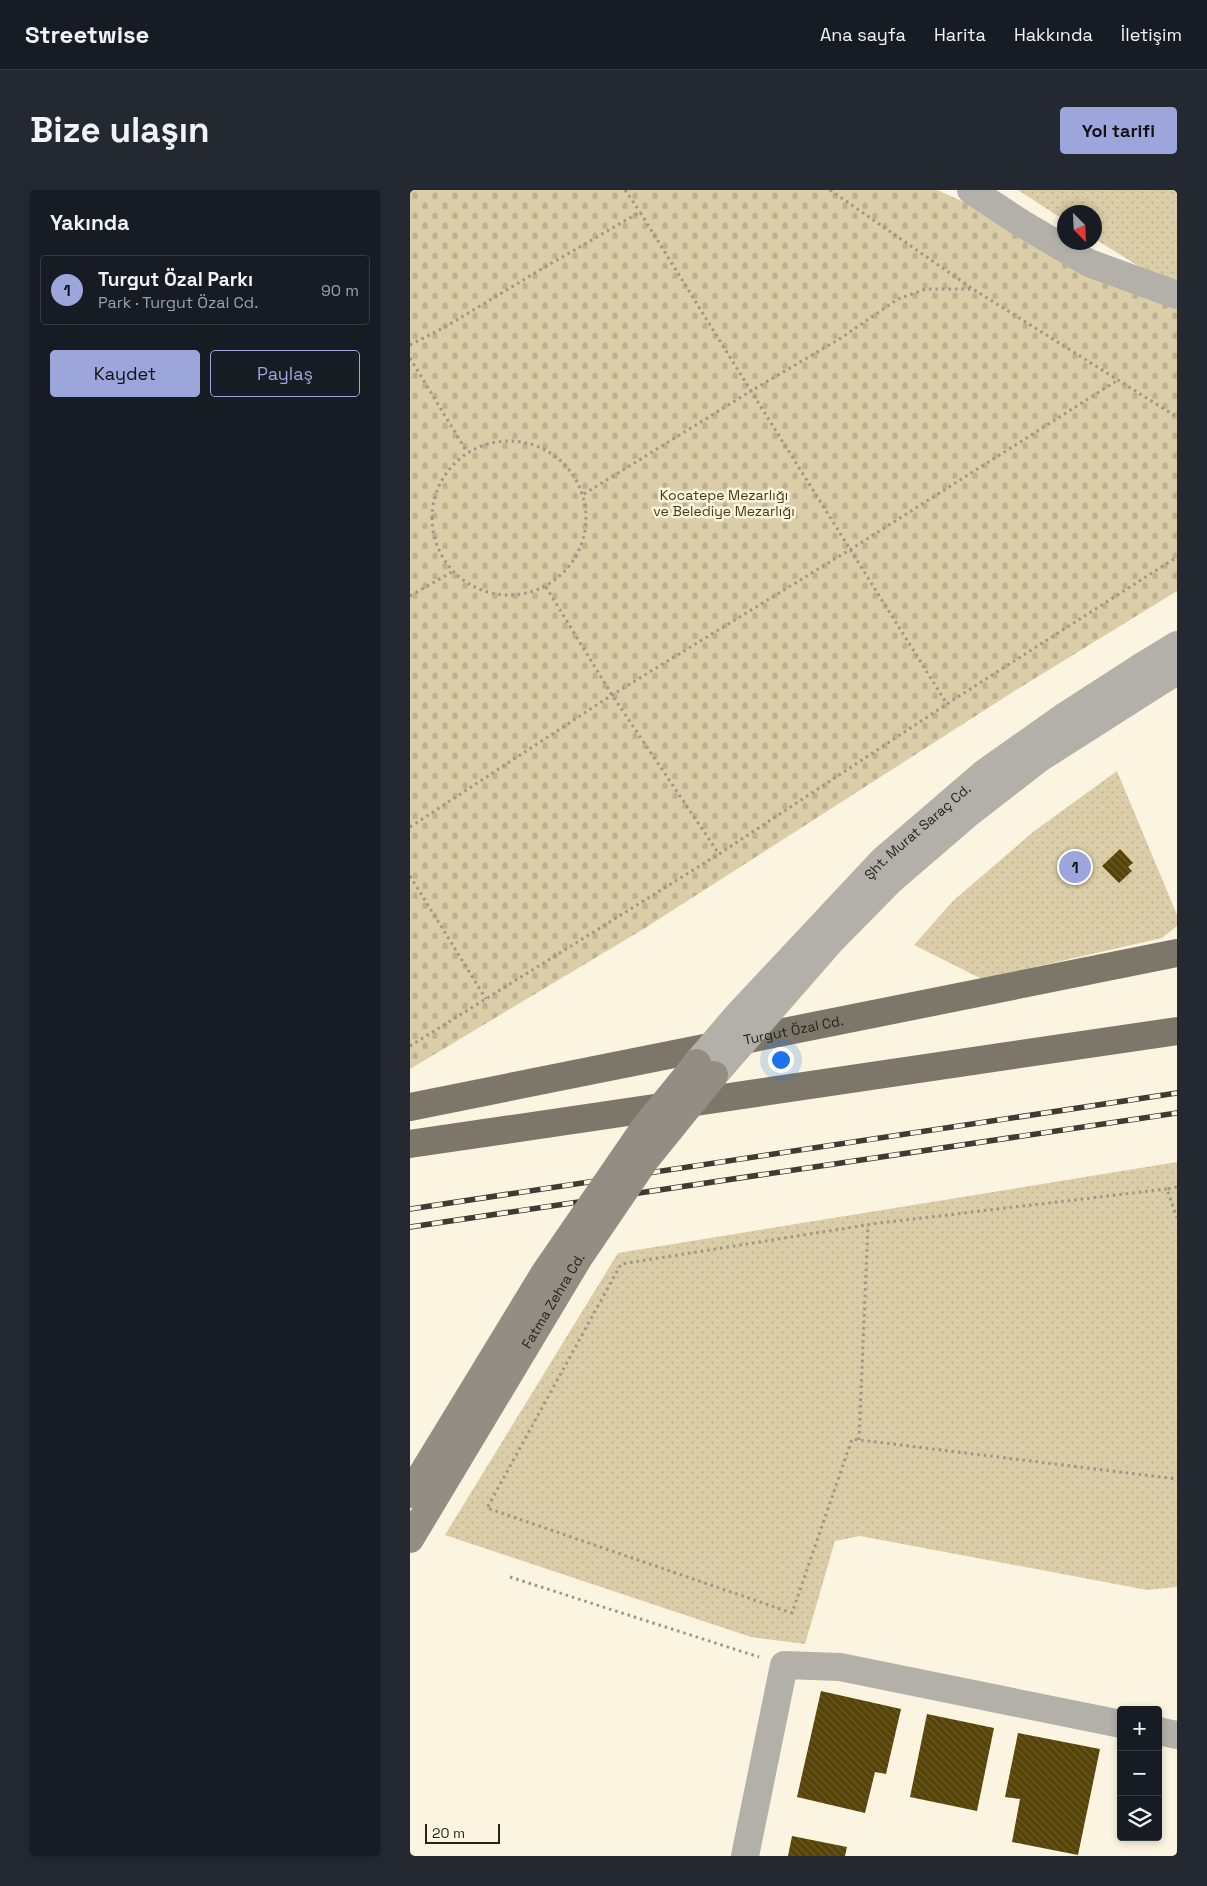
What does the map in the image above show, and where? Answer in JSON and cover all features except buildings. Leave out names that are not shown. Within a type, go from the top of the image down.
[{"type":"main road","name":"Turgut Özal Cd.","points":[[410,1107],[1177,952]]},
{"type":"main road","points":[[410,1144],[1177,1031]]},
{"type":"main road","name":"Fatma Zehra Cd.","points":[[410,1494],[544,1274],[645,1127],[705,1069]]},
{"type":"main road","name":"Fatma Zehra Cd.","points":[[410,1539],[578,1259],[705,1069]]},
{"type":"street","points":[[971,190],[1021,223],[1089,263],[1177,295]]},
{"type":"street","name":"Şht. Murat Saraç Cd.","points":[[705,1069],[890,881],[969,813],[1147,676],[1177,644]]},
{"type":"street","name":"Şht. Murat Saraç Cd.","points":[[1147,676],[1177,671]]},
{"type":"street","points":[[745,1856],[784,1664],[840,1667],[1117,1723]]},
{"type":"street","points":[[1162,1732],[1177,1735]]},
{"type":"path","points":[[625,190],[948,704]]},
{"type":"path","points":[[830,190],[973,289],[1177,417]]},
{"type":"path","points":[[410,346],[445,328],[640,212]]},
{"type":"path","points":[[584,494],[841,338],[898,299],[926,288],[973,289]]},
{"type":"path","points":[[410,358],[467,452]]},
{"type":"path","points":[[410,827],[612,695],[851,549],[1118,380]]},
{"type":"path","points":[[498,441],[520,441],[542,447],[560,459],[574,476],[584,494],[587,513],[586,531],[581,549],[572,564],[561,576],[546,587],[522,594],[497,595],[472,587],[452,572],[439,552],[433,534],[431,515],[435,495],[444,476],[454,463],[467,452],[476,447],[498,441]]},
{"type":"path","points":[[410,1046],[719,854],[1177,557]]},
{"type":"path","points":[[410,596],[452,572]]},
{"type":"path","points":[[546,587],[612,695],[719,854]]},
{"type":"path","points":[[410,876],[486,999]]},
{"type":"path","points":[[1177,1187],[868,1225],[621,1264],[487,1508],[792,1613],[852,1439],[1177,1479]]},
{"type":"path","points":[[1167,1189],[1177,1218]]},
{"type":"path","points":[[859,1440],[868,1225]]},
{"type":"path","points":[[510,1577],[784,1664]]},
{"type":"green space","name":"Kocatepe Mezarlığı ve Belediye Mezarlığı","points":[[410,190],[937,190],[1057,244],[1057,250],[1070,250],[1177,298],[1177,591],[1016,690],[645,928],[410,1069]]},
{"type":"green space","points":[[1018,190],[1177,190],[1177,290],[1102,243],[1102,205],[1057,205],[1057,215]]},
{"type":"green space","points":[[1117,771],[1177,915],[1177,926],[1162,938],[982,979],[914,945],[953,901],[1033,832]]},
{"type":"green space","points":[[1177,1162],[1177,1587],[1147,1590],[860,1536],[835,1541],[805,1644],[751,1637],[445,1535],[618,1253]]},
{"type":"railway","points":[[410,1209],[1177,1093]]},
{"type":"railway","points":[[410,1227],[1177,1113]]},
{"type":"place","name":"Turgut Özal Parkı","points":[[1075,867]]}]
